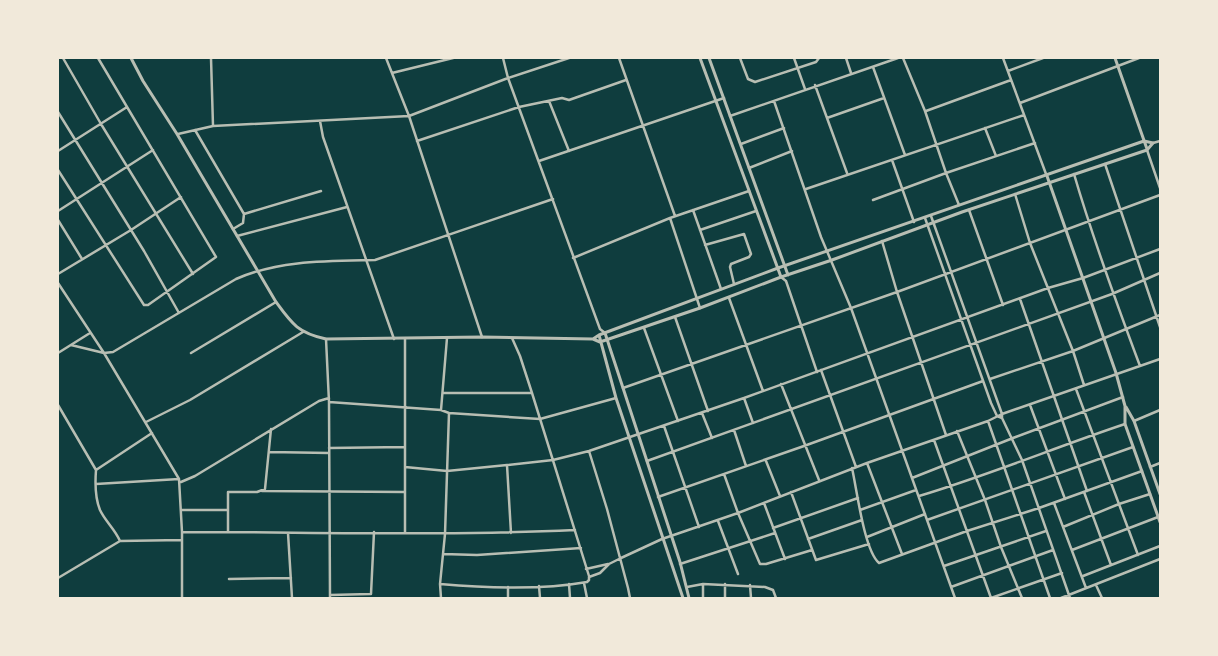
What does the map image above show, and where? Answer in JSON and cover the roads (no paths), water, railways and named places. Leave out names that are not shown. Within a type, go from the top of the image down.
[{"type":"street","points":[[63,58],[193,274]]},
{"type":"street","points":[[58,170],[144,305],[148,305],[214,260],[216,254],[98,58]]},
{"type":"street","points":[[131,58],[276,302],[291,323],[303,332],[326,339],[482,337],[593,339],[600,342],[729,298],[781,277],[969,210],[1147,150],[1153,143]]},
{"type":"street","points":[[212,58],[213,126]]},
{"type":"street","points":[[386,58],[409,116],[482,337]]},
{"type":"street","points":[[429,58],[429,64]]},
{"type":"street","points":[[392,73],[454,58]]},
{"type":"street","points":[[503,58],[508,78],[573,258],[600,329],[605,334],[680,564],[689,598]]},
{"type":"street","points":[[177,134],[213,126],[409,116],[508,78],[570,58]]},
{"type":"street","points":[[619,58],[676,217]]},
{"type":"street","points":[[700,58],[781,277],[786,281],[856,467]]},
{"type":"street","points":[[709,58],[786,266],[788,275],[786,281]]},
{"type":"street","points":[[740,58],[748,79],[753,82],[816,62],[819,58]]},
{"type":"street","points":[[794,58],[805,89]]},
{"type":"street","points":[[846,58],[851,73]]},
{"type":"street","points":[[730,116],[815,85],[898,58]]},
{"type":"street","points":[[903,58],[960,206]]},
{"type":"street","points":[[1003,58],[1047,176],[1116,373],[1125,406],[1125,424],[1160,522]]},
{"type":"street","points":[[1008,71],[1043,58]]},
{"type":"street","points":[[1116,58],[1160,188]]},
{"type":"street","points":[[1020,102],[1139,58]]},
{"type":"street","points":[[872,67],[905,155]]},
{"type":"street","points":[[417,141],[519,107],[562,98],[568,100],[626,80]]},
{"type":"street","points":[[925,111],[1012,80]]},
{"type":"street","points":[[815,85],[847,174]]},
{"type":"street","points":[[539,161],[724,98]]},
{"type":"street","points":[[827,118],[884,98]]},
{"type":"street","points":[[774,100],[822,237],[868,353],[955,598]]},
{"type":"street","points":[[548,101],[569,150]]},
{"type":"street","points":[[58,151],[127,107]]},
{"type":"street","points":[[58,112],[131,230],[179,313]]},
{"type":"street","points":[[806,189],[1024,115]]},
{"type":"street","points":[[320,121],[323,137],[394,339]]},
{"type":"street","points":[[741,144],[784,128]]},
{"type":"street","points":[[985,128],[996,156]]},
{"type":"street","points":[[195,130],[244,214],[243,223],[232,230]]},
{"type":"street","points":[[593,339],[599,335],[778,268],[1144,141],[1153,143],[1160,141]]},
{"type":"street","points":[[873,200],[1034,143]]},
{"type":"street","points":[[58,210],[102,184],[153,150]]},
{"type":"street","points":[[749,168],[792,151]]},
{"type":"street","points":[[892,160],[914,222]]},
{"type":"street","points":[[1104,163],[1136,258],[1159,316],[1160,327]]},
{"type":"street","points":[[1074,174],[1112,294],[1140,366]]},
{"type":"street","points":[[244,214],[321,191]]},
{"type":"street","points":[[573,258],[670,218],[749,191]]},
{"type":"street","points":[[1015,194],[1030,243],[1073,351],[1084,386]]},
{"type":"street","points":[[622,388],[897,292],[1160,195]]},
{"type":"street","points":[[987,196],[989,203]]},
{"type":"street","points":[[58,274],[181,197]]},
{"type":"street","points":[[753,201],[761,198]]},
{"type":"street","points":[[71,345],[104,353],[113,352],[236,279],[258,270],[285,265],[354,260],[366,261],[384,258],[553,199]]},
{"type":"street","points":[[237,236],[347,207]]},
{"type":"street","points":[[693,210],[721,290]]},
{"type":"street","points":[[969,210],[1003,305]]},
{"type":"street","points":[[700,230],[756,211]]},
{"type":"street","points":[[931,216],[990,379],[1002,418],[1022,460],[1069,597]]},
{"type":"street","points":[[670,218],[700,308]]},
{"type":"street","points":[[924,218],[982,381],[997,416],[1002,418]]},
{"type":"street","points":[[58,220],[82,259]]},
{"type":"street","points":[[705,245],[744,234],[750,254],[749,258],[731,264],[734,285]]},
{"type":"street","points":[[882,242],[946,435]]},
{"type":"street","points":[[405,467],[447,470],[506,465],[553,460],[589,451],[637,436],[1048,288],[1160,250]]},
{"type":"street","points":[[647,461],[1112,294],[1160,273]]},
{"type":"street","points":[[58,283],[104,353],[180,480],[182,598]]},
{"type":"street","points":[[729,298],[763,391]]},
{"type":"street","points":[[1020,299],[1055,396],[1111,565]]},
{"type":"street","points":[[191,353],[276,302]]},
{"type":"street","points":[[990,379],[1073,351],[1159,316]]},
{"type":"street","points":[[675,317],[708,411]]},
{"type":"street","points":[[644,328],[678,421]]},
{"type":"street","points":[[600,329],[600,342],[616,398],[683,598]]},
{"type":"street","points":[[145,422],[190,400],[303,332]]},
{"type":"street","points":[[58,353],[90,333]]},
{"type":"street","points":[[441,410],[447,338]]},
{"type":"street","points":[[440,584],[481,587],[539,586],[589,581],[581,548],[532,392],[512,338]]},
{"type":"street","points":[[326,339],[329,400],[328,532],[330,597],[372,594],[374,532]]},
{"type":"street","points":[[405,339],[405,532]]},
{"type":"street","points":[[589,577],[600,573],[609,564],[620,558],[662,539],[718,521],[867,462],[902,452],[988,421],[1002,414],[1160,359]]},
{"type":"street","points":[[658,497],[766,460],[982,381]]},
{"type":"street","points":[[781,384],[819,480]]},
{"type":"street","points":[[1076,389],[1138,555]]},
{"type":"street","points":[[443,393],[532,392]]},
{"type":"street","points":[[912,478],[1123,397]]},
{"type":"street","points":[[95,484],[180,480],[195,476],[319,401],[329,400],[441,410],[449,413],[540,420],[616,398]]},
{"type":"street","points":[[744,398],[753,423]]},
{"type":"street","points":[[58,405],[96,470],[95,484],[100,511],[120,540]]},
{"type":"street","points":[[1030,405],[1065,498]]},
{"type":"street","points":[[1125,406],[1134,421],[1160,494]]},
{"type":"street","points":[[1134,421],[1160,410]]},
{"type":"street","points":[[441,598],[440,584],[445,534],[449,413]]},
{"type":"street","points":[[702,413],[712,438]]},
{"type":"street","points":[[988,421],[1050,598]]},
{"type":"street","points":[[919,496],[976,478],[1125,424]]},
{"type":"street","points":[[664,426],[699,527]]},
{"type":"street","points":[[262,491],[266,484],[271,429]]},
{"type":"street","points":[[734,430],[746,467]]},
{"type":"street","points":[[957,431],[1022,598]]},
{"type":"street","points":[[96,470],[152,433]]},
{"type":"street","points":[[934,440],[991,598],[1062,572]]},
{"type":"street","points":[[329,448],[405,447]]},
{"type":"street","points":[[927,520],[1133,447]]},
{"type":"street","points":[[589,451],[630,598]]},
{"type":"street","points":[[269,452],[329,453]]},
{"type":"street","points":[[766,460],[780,496]]},
{"type":"street","points":[[867,462],[902,554]]},
{"type":"street","points":[[1150,467],[1160,463]]},
{"type":"street","points":[[506,465],[511,533]]},
{"type":"street","points":[[852,468],[862,520],[869,544],[879,563],[1142,471]]},
{"type":"street","points":[[724,474],[760,564],[785,559],[812,550]]},
{"type":"street","points":[[860,510],[916,490]]},
{"type":"street","points":[[228,532],[227,496],[230,491],[405,492]]},
{"type":"street","points":[[791,492],[816,560],[818,561],[869,544]]},
{"type":"street","points":[[1063,527],[1119,504],[1150,494]]},
{"type":"street","points":[[773,528],[858,498]]},
{"type":"street","points":[[764,502],[785,559]]},
{"type":"street","points":[[1054,503],[1086,588]]},
{"type":"street","points":[[181,510],[227,510]]},
{"type":"street","points":[[867,537],[925,514]]},
{"type":"street","points":[[1072,550],[1158,517]]},
{"type":"street","points":[[808,539],[862,520]]},
{"type":"street","points":[[718,521],[738,574]]},
{"type":"street","points":[[182,532],[405,532],[445,534],[575,530]]},
{"type":"street","points":[[944,566],[1046,531]]},
{"type":"street","points":[[288,532],[292,598]]},
{"type":"street","points":[[680,564],[776,533]]},
{"type":"street","points":[[58,578],[120,540],[182,540]]},
{"type":"street","points":[[1082,576],[1160,546]]},
{"type":"street","points":[[443,554],[495,554],[581,548]]},
{"type":"street","points":[[951,587],[1053,550]]},
{"type":"street","points":[[1061,598],[1069,597],[1086,588],[1160,559]]},
{"type":"street","points":[[586,569],[597,565],[609,564]]},
{"type":"street","points":[[229,579],[291,578]]},
{"type":"street","points":[[584,583],[587,598]]},
{"type":"street","points":[[569,584],[570,598]]},
{"type":"street","points":[[687,587],[703,584],[725,584],[770,588],[773,590],[776,598]]},
{"type":"street","points":[[703,584],[703,598]]},
{"type":"street","points":[[725,584],[725,598]]},
{"type":"street","points":[[1096,585],[1102,598]]},
{"type":"street","points":[[508,586],[508,598]]},
{"type":"street","points":[[539,586],[540,598]]},
{"type":"street","points":[[750,586],[751,598]]}]
